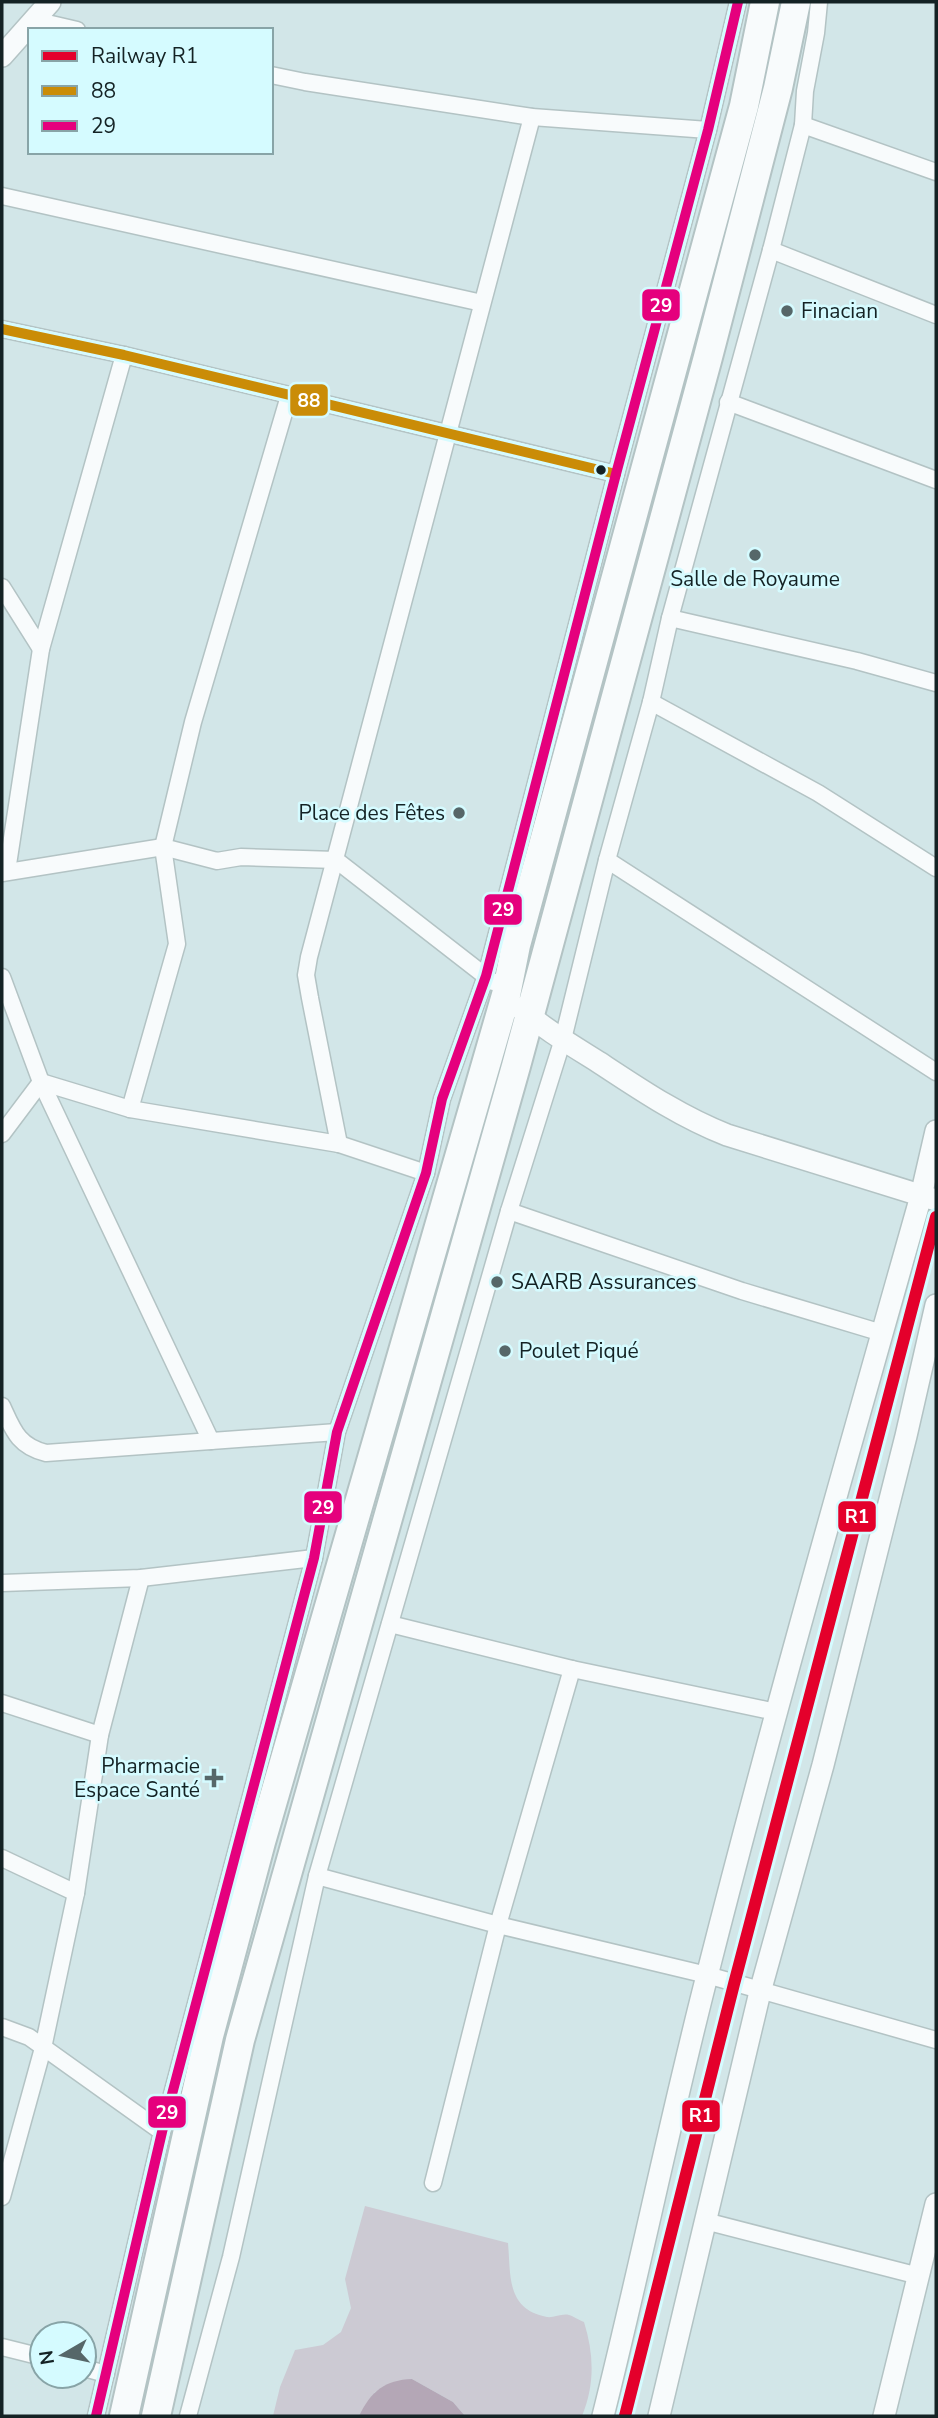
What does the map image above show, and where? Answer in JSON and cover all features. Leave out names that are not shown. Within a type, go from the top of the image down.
[{"type":"highway","points":[[124,2416],[206,2048],[257,1854],[496,985],[516,945],[744,106],[765,2]]},
{"type":"highway","points":[[156,2416],[240,2040],[529,1016],[708,357],[778,88],[796,2]]},
{"type":"main road","points":[[2,56],[50,2]]},
{"type":"main road","points":[[496,985],[529,1016],[698,1123],[727,1135],[928,1198]]},
{"type":"main road","points":[[603,2416],[635,2290],[707,1975],[776,1713],[882,1333],[928,1198],[936,1131]]},
{"type":"main road","points":[[659,2416],[760,1992],[824,1765],[936,1305]]},
{"type":"main road","points":[[884,2416],[936,2204]]},
{"type":"street","points":[[96,2416],[162,2132],[314,1558],[337,1432],[426,1173],[442,1099],[496,985],[615,474],[708,130],[738,2]]},
{"type":"street","points":[[188,2416],[231,2258],[317,1876],[509,1211],[563,1039],[607,860],[651,702],[670,618],[771,250],[803,125],[805,91],[819,2]]},
{"type":"street","points":[[34,20],[68,28]]},
{"type":"street","points":[[273,75],[532,117],[708,130]]},
{"type":"street","points":[[339,1144],[306,975],[309,957],[532,117]]},
{"type":"street","points":[[803,125],[936,172]]},
{"type":"street","points":[[2,196],[482,303]]},
{"type":"street","points":[[771,250],[936,316]]},
{"type":"street","points":[[2,329],[124,355],[615,474]]},
{"type":"street","points":[[124,355],[41,649],[4,872],[163,847],[218,861],[241,857],[336,860],[496,985]]},
{"type":"street","points":[[130,1109],[177,944],[163,847],[193,722],[289,396]]},
{"type":"street","points":[[728,402],[936,480]]},
{"type":"street","points":[[2,587],[41,649]]},
{"type":"street","points":[[670,618],[857,661],[936,683]]},
{"type":"street","points":[[651,702],[818,793],[936,868]]},
{"type":"street","points":[[607,860],[936,1072]]},
{"type":"street","points":[[2,977],[41,1082],[211,1441]]},
{"type":"street","points":[[41,1082],[130,1109],[339,1144],[426,1173]]},
{"type":"street","points":[[2,1134],[41,1082]]},
{"type":"street","points":[[509,1211],[741,1292],[882,1333]]},
{"type":"street","points":[[2,1406],[16,1436],[31,1450],[46,1453],[337,1432]]},
{"type":"street","points":[[2,1583],[141,1578],[314,1558]]},
{"type":"street","points":[[2,2197],[43,2048],[76,1893],[100,1735],[141,1578]]},
{"type":"street","points":[[390,1624],[572,1669],[776,1713]]},
{"type":"street","points":[[433,2183],[498,1926],[572,1669]]},
{"type":"street","points":[[2,1703],[100,1735]]},
{"type":"street","points":[[2,1858],[76,1893]]},
{"type":"street","points":[[317,1876],[498,1926],[707,1975],[936,2040]]},
{"type":"street","points":[[2,2027],[29,2037],[162,2132]]},
{"type":"street","points":[[705,2221],[919,2276]]},
{"type":"street","points":[[2,2347],[28,2354]]},
{"type":"street","points":[[98,2372],[106,2374]]},
{"type":"shaded area","points":[[365,2206],[508,2243],[513,2289],[524,2307],[547,2317],[566,2315],[584,2322],[592,2369],[582,2416],[465,2416],[453,2402],[412,2379],[375,2392],[359,2416],[273,2416],[280,2387],[295,2350],[323,2345],[341,2332],[351,2308],[345,2279]]},
{"type":"shaded area","points":[[412,2379],[453,2402],[465,2416],[359,2416],[380,2388]]},
{"type":"rail line","name":"R1","points":[[625,2416],[734,1984],[936,1217]]},
{"type":"transit line","name":"29","points":[[96,2416],[162,2132],[314,1558],[337,1432],[426,1173],[442,1099],[486,976],[708,130],[738,2]]},
{"type":"transit line","name":"88","points":[[2,329],[124,355],[616,474]]},
{"type":"place","name":"Finacian","points":[[787,311]]},
{"type":"place","name":"Salle de Royaume","points":[[755,555]]},
{"type":"place","name":"Place des Fêtes","points":[[459,813]]},
{"type":"place","name":"SAARB Assurances","points":[[497,1282]]},
{"type":"place","name":"Poulet Piqué","points":[[505,1351]]},
{"type":"place","name":"Pharmacie Espace Santé","points":[[214,1778]]}]
